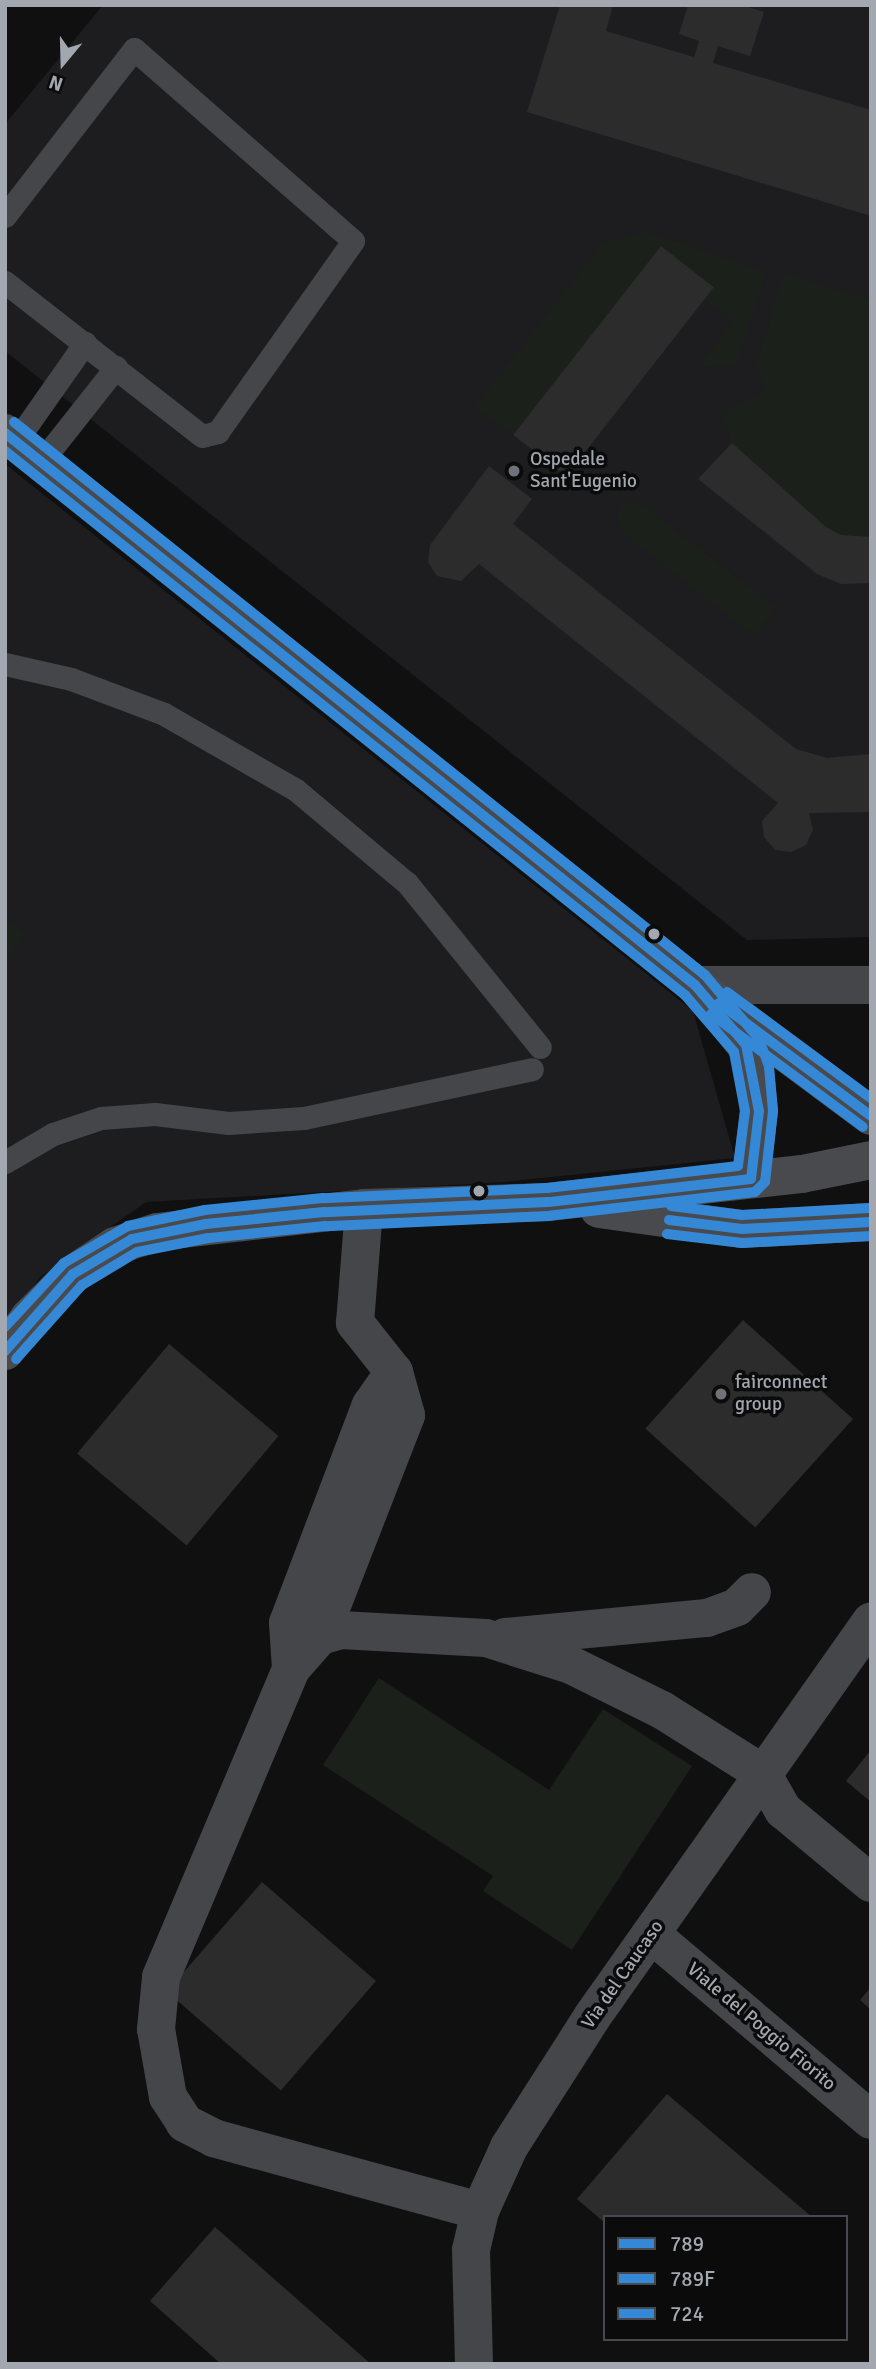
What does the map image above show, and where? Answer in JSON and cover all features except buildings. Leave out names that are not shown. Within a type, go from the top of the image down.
[{"type":"street","points":[[21,445],[695,985],[871,1116]]},
{"type":"street","points":[[695,985],[871,985]]},
{"type":"street","points":[[695,985],[739,1035],[755,1070],[759,1111],[751,1179]]},
{"type":"street","points":[[5,1351],[29,1318],[73,1274],[132,1239],[206,1224],[364,1208],[548,1202],[751,1179],[871,1160]]},
{"type":"street","points":[[548,1202],[742,1229],[871,1222]]},
{"type":"street","points":[[364,1208],[355,1323],[394,1372],[406,1415],[320,1636],[290,1669],[161,1977],[156,2029],[168,2097],[185,2123],[214,2138],[481,2211]]},
{"type":"street","points":[[290,1669],[288,1623],[371,1405],[394,1372]]},
{"type":"street","points":[[320,1636],[341,1630],[486,1638],[706,1618],[737,1606],[752,1591]]},
{"type":"street","name":"Via del Caucaso","points":[[474,2364],[468,2276],[481,2211],[539,2096],[762,1773],[871,1622]]},
{"type":"street","points":[[486,1638],[571,1665],[662,1710],[762,1773],[783,1810],[871,1882]]},
{"type":"street","name":"Viale del Poggio Fiorito","points":[[651,1934],[871,2120]]},
{"type":"lane","points":[[5,216],[134,49],[353,241],[218,432],[202,436],[5,282]]},
{"type":"lane","points":[[21,445],[85,343]]},
{"type":"lane","points":[[21,445],[116,367]]},
{"type":"lane","points":[[5,664],[71,679],[164,714],[296,790],[376,851],[407,883],[540,1047]]},
{"type":"lane","points":[[5,1162],[61,1130],[101,1118],[155,1114],[228,1123],[304,1118],[532,1069]]},
{"type":"shaded area","name":"Ospedale Sant'Eugenio","points":[[103,5],[871,5],[871,937],[747,940],[5,351],[5,124]]},
{"type":"shaded area","points":[[647,231],[766,272],[736,365],[698,367],[733,321],[704,300],[714,286],[661,246],[515,436],[474,408],[603,243]]},
{"type":"shaded area","points":[[784,273],[871,300],[871,537],[841,535],[826,527],[732,443],[721,415],[766,391],[757,363]]},
{"type":"shaded area","points":[[5,464],[693,1011],[735,1158],[504,1182],[146,1202],[40,1277],[5,1325]]},
{"type":"shaded area","points":[[638,501],[777,608],[754,636],[621,532],[617,513],[625,504]]},
{"type":"shaded area","points":[[5,919],[26,934],[5,961]]},
{"type":"shaded area","points":[[379,1678],[549,1790],[603,1709],[692,1766],[572,1950],[483,1891],[493,1876],[323,1765]]},
{"type":"transit line","name":"724","points":[[14,422],[705,975],[759,1039],[769,1067],[773,1111],[765,1182],[755,1192],[549,1216],[325,1226],[208,1238],[137,1252],[82,1285],[16,1359]]},
{"type":"transit line","name":"789","points":[[5,433],[695,985],[746,1045],[759,1111],[751,1179],[548,1202],[324,1212],[206,1224],[132,1239],[73,1274],[5,1351]]},
{"type":"transit line","name":"789F","points":[[5,451],[685,995],[734,1052],[745,1111],[738,1166],[547,1188],[323,1198],[205,1210],[128,1226],[64,1263],[5,1327]]},
{"type":"transit line","name":"724","points":[[727,992],[871,1098]]},
{"type":"transit line","name":"789","points":[[719,1003],[871,1116]]},
{"type":"transit line","name":"789F","points":[[711,1014],[863,1127]]},
{"type":"transit line","name":"724","points":[[671,1206],[742,1215],[870,1208]]},
{"type":"transit line","name":"789","points":[[669,1220],[742,1229],[871,1222]]},
{"type":"transit line","name":"789F","points":[[667,1234],[742,1243],[871,1236]]},
{"type":"place","name":"Ospedale Sant'Eugenio","points":[[514,471]]},
{"type":"place","name":"fairconnect group","points":[[721,1394]]}]
